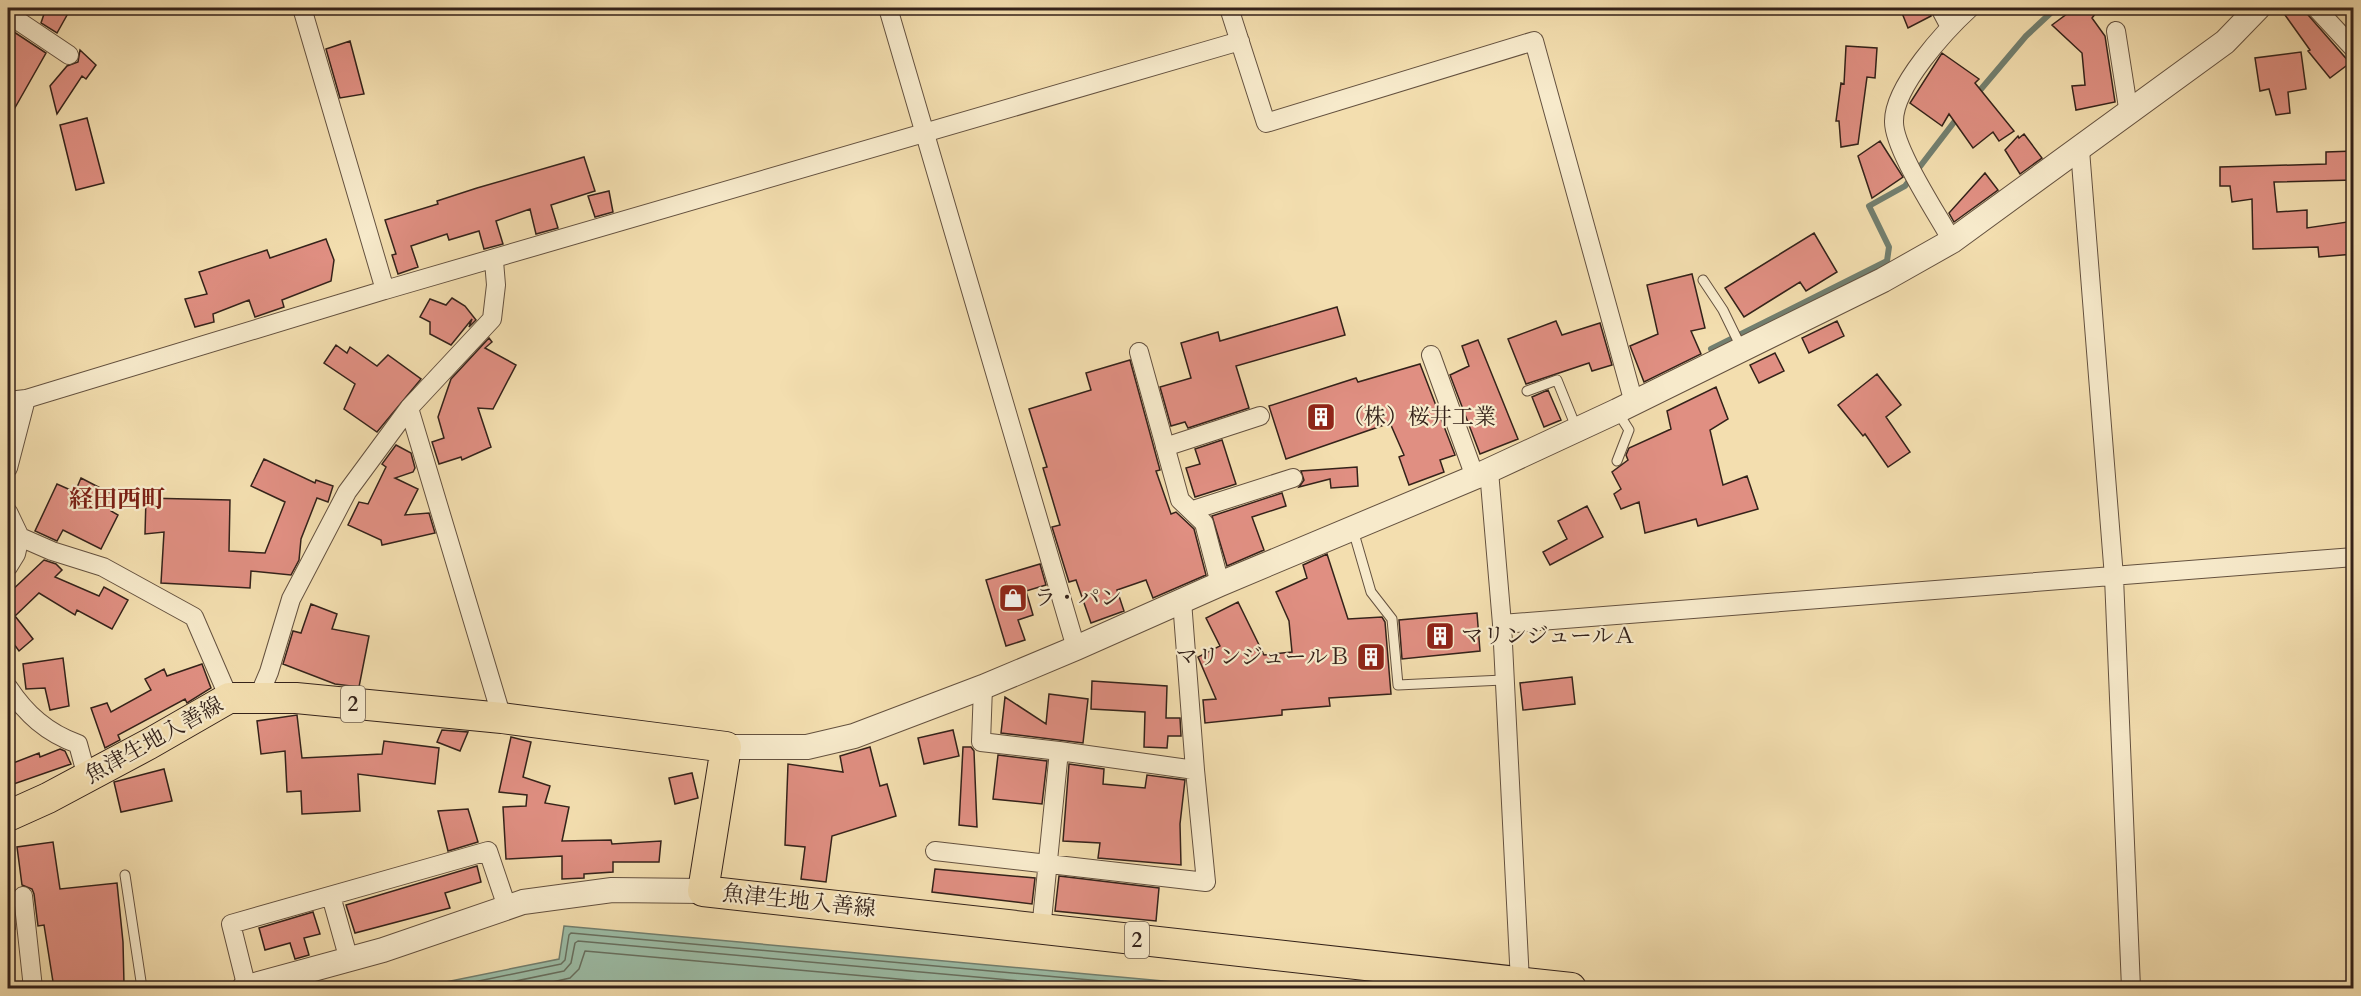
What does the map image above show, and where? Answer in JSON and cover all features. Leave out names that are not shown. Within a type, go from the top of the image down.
[{"type":"main road","name":"魚津生地入善線","points":[[8,816],[243,698],[296,698],[502,718],[726,747],[703,891],[1571,988]]},
{"type":"street","points":[[302,8],[386,290]]},
{"type":"street","points":[[888,8],[1076,648]]},
{"type":"street","points":[[1229,8],[1266,123],[1534,41],[1626,407]]},
{"type":"street","points":[[1940,8],[1950,27]]},
{"type":"street","points":[[1952,241],[1902,150],[1894,121],[1899,102],[1917,68],[1950,27],[1970,8]]},
{"type":"street","points":[[726,747],[807,747],[854,736],[983,687],[1076,648],[1352,527],[1482,474],[1626,407],[1883,280],[1952,241],[2080,150],[2225,42],[2258,8]]},
{"type":"street","points":[[2316,8],[2354,50]]},
{"type":"street","points":[[8,14],[69,55]]},
{"type":"street","points":[[2116,31],[2129,114]]},
{"type":"street","points":[[8,401],[26,399],[386,290],[494,261],[925,132],[1240,41]]},
{"type":"street","points":[[2080,150],[2114,577],[2131,988]]},
{"type":"street","points":[[20,537],[52,551],[103,567],[194,617],[243,698],[269,672],[291,599],[347,492],[409,408],[492,319],[496,285],[494,261]]},
{"type":"street","points":[[1138,352],[1180,500],[1204,523],[1220,584]]},
{"type":"street","points":[[1431,355],[1482,474],[1502,624],[1503,680],[1520,982]]},
{"type":"street","points":[[8,468],[26,399]]},
{"type":"street","points":[[409,408],[502,718]]},
{"type":"street","points":[[1165,447],[1260,416]]},
{"type":"street","points":[[1193,510],[1293,478]]},
{"type":"street","points":[[8,512],[20,537],[16,554],[8,567]]},
{"type":"street","points":[[1502,624],[2354,558]]},
{"type":"street","points":[[935,851],[1206,882],[1182,602]]},
{"type":"street","points":[[8,687],[22,709],[56,736],[78,744],[87,777]]},
{"type":"street","points":[[983,687],[981,742],[1195,770]]},
{"type":"street","points":[[1041,930],[1059,751]]},
{"type":"street","points":[[507,907],[488,851],[231,924],[245,988],[349,960],[523,902],[612,890],[703,891]]},
{"type":"street","points":[[23,896],[33,988]]},
{"type":"street","points":[[331,896],[349,960]]},
{"type":"lane","points":[[1703,280],[1723,310],[1742,350]]},
{"type":"lane","points":[[1527,391],[1557,380],[1577,430]]},
{"type":"lane","points":[[1617,461],[1629,430],[1626,407]]},
{"type":"lane","points":[[1352,527],[1371,592],[1392,619],[1398,685],[1503,680]]},
{"type":"lane","points":[[125,874],[142,988]]},
{"type":"water","points":[[564,926],[1241,988],[416,988],[559,959]]},
{"type":"building","points":[[46,8],[71,8],[57,33],[41,23]]},
{"type":"building","points":[[1900,8],[1929,8],[1931,16],[1908,28]]},
{"type":"building","points":[[2075,8],[2100,8],[2092,18],[2105,36],[2115,102],[2076,110],[2072,86],[2085,85],[2082,53],[2052,25]]},
{"type":"building","points":[[2280,8],[2302,8],[2350,63],[2330,78],[2308,51],[2310,50]]},
{"type":"building","points":[[11,30],[46,53],[8,120],[8,35]]},
{"type":"building","points":[[350,41],[364,94],[340,98],[326,49]]},
{"type":"building","points":[[1846,46],[1877,48],[1875,78],[1867,77],[1858,144],[1841,147],[1839,121],[1836,121],[1841,83],[1844,84]]},
{"type":"building","points":[[80,50],[96,65],[86,79],[82,76],[57,114],[50,86],[67,66],[78,62]]},
{"type":"building","points":[[2301,52],[2306,89],[2288,92],[2290,113],[2276,115],[2269,89],[2260,91],[2255,58]]},
{"type":"building","points":[[1942,53],[1979,79],[1975,83],[2014,131],[1999,141],[1993,132],[1973,148],[1949,114],[1942,126],[1910,103]]},
{"type":"building","points":[[87,118],[104,183],[76,190],[60,125]]},
{"type":"building","points":[[2024,134],[2042,158],[2020,174],[2005,150],[2018,136],[2019,138]]},
{"type":"building","points":[[1880,141],[1903,177],[1872,198],[1858,156]]},
{"type":"building","points":[[2354,151],[2354,180],[2274,182],[2277,212],[2307,210],[2307,228],[2354,221],[2354,254],[2319,257],[2318,247],[2253,249],[2252,199],[2232,202],[2230,186],[2220,186],[2220,167],[2326,164],[2326,152]]},
{"type":"building","points":[[584,157],[595,191],[551,205],[558,228],[536,234],[530,209],[496,221],[503,244],[484,249],[479,231],[449,240],[447,234],[411,246],[418,267],[398,274],[392,255],[396,254],[385,220],[438,204],[437,201],[477,188]]},
{"type":"building","points":[[1985,173],[1998,190],[1954,222],[1949,213]]},
{"type":"building","points":[[609,191],[613,212],[595,217],[588,196]]},
{"type":"building","points":[[1814,233],[1837,272],[1806,291],[1800,282],[1744,317],[1725,288]]},
{"type":"building","points":[[326,239],[334,260],[331,281],[282,300],[284,307],[255,317],[249,300],[213,314],[214,322],[195,327],[185,299],[207,294],[199,272],[267,250],[270,258]]},
{"type":"building","points":[[1692,274],[1705,328],[1691,331],[1701,354],[1644,382],[1630,346],[1658,334],[1647,285]]},
{"type":"building","points":[[452,298],[465,306],[476,320],[469,327],[472,319],[451,345],[430,334],[430,322],[420,317],[430,299],[446,305]]},
{"type":"building","points":[[1337,307],[1345,335],[1236,366],[1249,408],[1188,428],[1185,422],[1171,426],[1160,387],[1191,378],[1181,343],[1218,332],[1220,341]]},
{"type":"building","points":[[1556,321],[1562,335],[1600,323],[1612,365],[1592,371],[1589,363],[1526,384],[1508,339]]},
{"type":"building","points":[[1837,321],[1844,336],[1809,353],[1802,338]]},
{"type":"building","points":[[489,338],[492,342],[485,348],[516,365],[493,409],[478,408],[491,447],[462,460],[461,457],[439,464],[432,442],[444,438],[438,417],[451,379]]},
{"type":"building","points":[[1478,340],[1518,439],[1480,454],[1450,375],[1469,366],[1462,346]]},
{"type":"building","points":[[336,345],[347,353],[350,347],[377,366],[388,355],[421,379],[377,432],[344,409],[355,384],[324,363]]},
{"type":"building","points":[[1775,353],[1784,371],[1759,383],[1750,365]]},
{"type":"building","points":[[1130,360],[1160,470],[1156,471],[1171,514],[1176,512],[1194,529],[1206,575],[1153,598],[1146,580],[1117,590],[1124,611],[1091,623],[1076,580],[1069,582],[1052,527],[1060,525],[1043,468],[1047,467],[1029,409],[1091,390],[1086,373]]},
{"type":"building","points":[[1420,364],[1455,455],[1440,460],[1444,472],[1409,485],[1399,457],[1404,455],[1390,423],[1286,459],[1269,406],[1356,378],[1358,382]]},
{"type":"building","points":[[1877,374],[1901,405],[1886,417],[1910,452],[1888,467],[1865,434],[1863,436],[1838,405]]},
{"type":"building","points":[[1716,387],[1728,419],[1710,430],[1723,485],[1747,476],[1758,509],[1698,526],[1696,519],[1645,533],[1639,502],[1621,509],[1614,494],[1621,489],[1612,472],[1628,460],[1626,455],[1629,448],[1671,429],[1667,411]]},
{"type":"building","points":[[1548,390],[1561,420],[1544,427],[1532,397]]},
{"type":"building","points":[[1222,440],[1236,484],[1195,497],[1186,468],[1200,464],[1195,449]]},
{"type":"building","points":[[396,445],[411,453],[415,468],[413,472],[395,478],[418,489],[405,515],[429,513],[435,533],[382,545],[381,540],[348,525],[359,502],[368,504],[386,467],[382,464]]},
{"type":"building","points":[[264,459],[315,483],[316,480],[333,486],[328,502],[317,498],[301,539],[299,560],[291,575],[251,571],[250,588],[161,583],[164,532],[145,534],[146,498],[230,500],[229,551],[265,553],[285,502],[251,486]]},
{"type":"building","points":[[1357,467],[1358,486],[1331,488],[1330,479],[1299,487],[1304,480],[1301,471]]},
{"type":"building","points":[[81,478],[116,496],[111,511],[118,515],[101,549],[63,530],[57,541],[35,531],[57,484],[75,492]]},
{"type":"building","points":[[1282,493],[1286,506],[1252,517],[1264,550],[1227,566],[1212,516]]},
{"type":"building","points":[[1587,506],[1603,537],[1550,565],[1543,552],[1567,539],[1558,521]]},
{"type":"building","points":[[1327,554],[1348,619],[1382,617],[1385,622],[1391,694],[1329,698],[1330,706],[1282,710],[1282,715],[1205,723],[1203,700],[1216,699],[1198,657],[1220,646],[1206,618],[1238,602],[1264,655],[1292,652],[1289,621],[1276,592],[1307,578],[1303,565]]},
{"type":"building","points":[[44,560],[56,564],[62,570],[55,577],[99,596],[104,587],[128,600],[112,629],[77,610],[75,615],[39,593],[15,616],[33,639],[19,651],[8,636],[8,594]]},
{"type":"building","points":[[1040,564],[1046,585],[1026,591],[1033,615],[1018,620],[1025,640],[1006,646],[986,580]]},
{"type":"building","points":[[311,604],[337,614],[332,629],[369,636],[359,687],[335,684],[283,664],[293,631],[301,633]]},
{"type":"building","name":"マリンジュールＡ","points":[[1477,613],[1480,651],[1402,659],[1399,620]]},
{"type":"building","points":[[63,658],[69,706],[50,710],[45,688],[26,689],[23,664]]},
{"type":"building","points":[[202,664],[211,688],[187,703],[185,699],[118,735],[120,740],[105,748],[91,708],[107,703],[111,712],[151,690],[145,679],[164,669],[167,676]]},
{"type":"building","points":[[1572,677],[1575,704],[1523,710],[1520,683]]},
{"type":"building","points":[[1092,681],[1167,686],[1166,718],[1180,718],[1181,736],[1168,736],[1167,748],[1144,747],[1145,712],[1091,709]]},
{"type":"building","points":[[1049,694],[1088,699],[1083,743],[1001,733],[1005,697],[1046,724]]},
{"type":"building","points":[[297,715],[302,758],[382,754],[384,741],[439,748],[435,784],[358,774],[360,811],[302,814],[301,791],[287,792],[285,751],[261,754],[257,721]]},
{"type":"building","points":[[442,730],[468,732],[460,751],[437,742]]},
{"type":"building","points":[[953,730],[959,756],[924,764],[918,738]]},
{"type":"building","points":[[511,737],[531,742],[523,777],[550,786],[545,803],[569,807],[562,841],[611,840],[612,844],[661,841],[659,862],[613,862],[613,872],[584,874],[584,878],[562,879],[562,856],[506,859],[503,807],[526,806],[527,795],[499,792]]},
{"type":"building","points":[[870,747],[880,786],[887,784],[896,816],[832,836],[826,882],[801,879],[805,847],[785,845],[788,764],[843,772],[840,756]]},
{"type":"building","points":[[963,747],[971,747],[974,751],[977,827],[959,825]]},
{"type":"building","points":[[60,749],[65,751],[71,764],[8,786],[8,765],[39,753],[40,757]]},
{"type":"building","points":[[998,755],[1047,761],[1042,804],[993,799]]},
{"type":"building","points":[[1069,764],[1104,769],[1103,784],[1145,788],[1147,775],[1185,780],[1180,824],[1181,865],[1098,858],[1100,843],[1063,841]]},
{"type":"building","points":[[164,769],[172,801],[121,812],[114,782]]},
{"type":"building","points":[[692,773],[698,798],[675,804],[669,778]]},
{"type":"building","points":[[468,809],[478,842],[448,851],[438,811]]},
{"type":"building","points":[[53,842],[60,889],[117,883],[123,942],[124,984],[54,988],[44,925],[38,926],[32,889],[22,885],[17,847]]},
{"type":"building","points":[[477,866],[481,882],[445,893],[450,908],[355,933],[346,905]]},
{"type":"building","points":[[935,869],[1035,878],[1032,904],[932,892]]},
{"type":"building","points":[[1059,876],[1159,888],[1156,921],[1055,911]]},
{"type":"building","points":[[8,903],[12,903],[15,929],[8,930]]},
{"type":"building","points":[[313,912],[320,934],[304,938],[309,955],[295,959],[290,943],[265,950],[259,928]]},
{"type":"waterway","points":[[1976,95],[2026,36],[2056,8]]},
{"type":"waterway","points":[[1711,349],[1887,261],[1889,247],[1869,206],[1905,186],[1958,117]]},
{"type":"place","name":"（株）桜井工業","points":[[1321,417]]},
{"type":"place","name":"ラ・パン","points":[[1013,598]]},
{"type":"place","name":"マリンジュールＡ","points":[[1440,636]]},
{"type":"place","name":"マリンジュールＢ","points":[[1371,657]]},
{"type":"district","name":"経田西町","points":[[117,499]]}]
